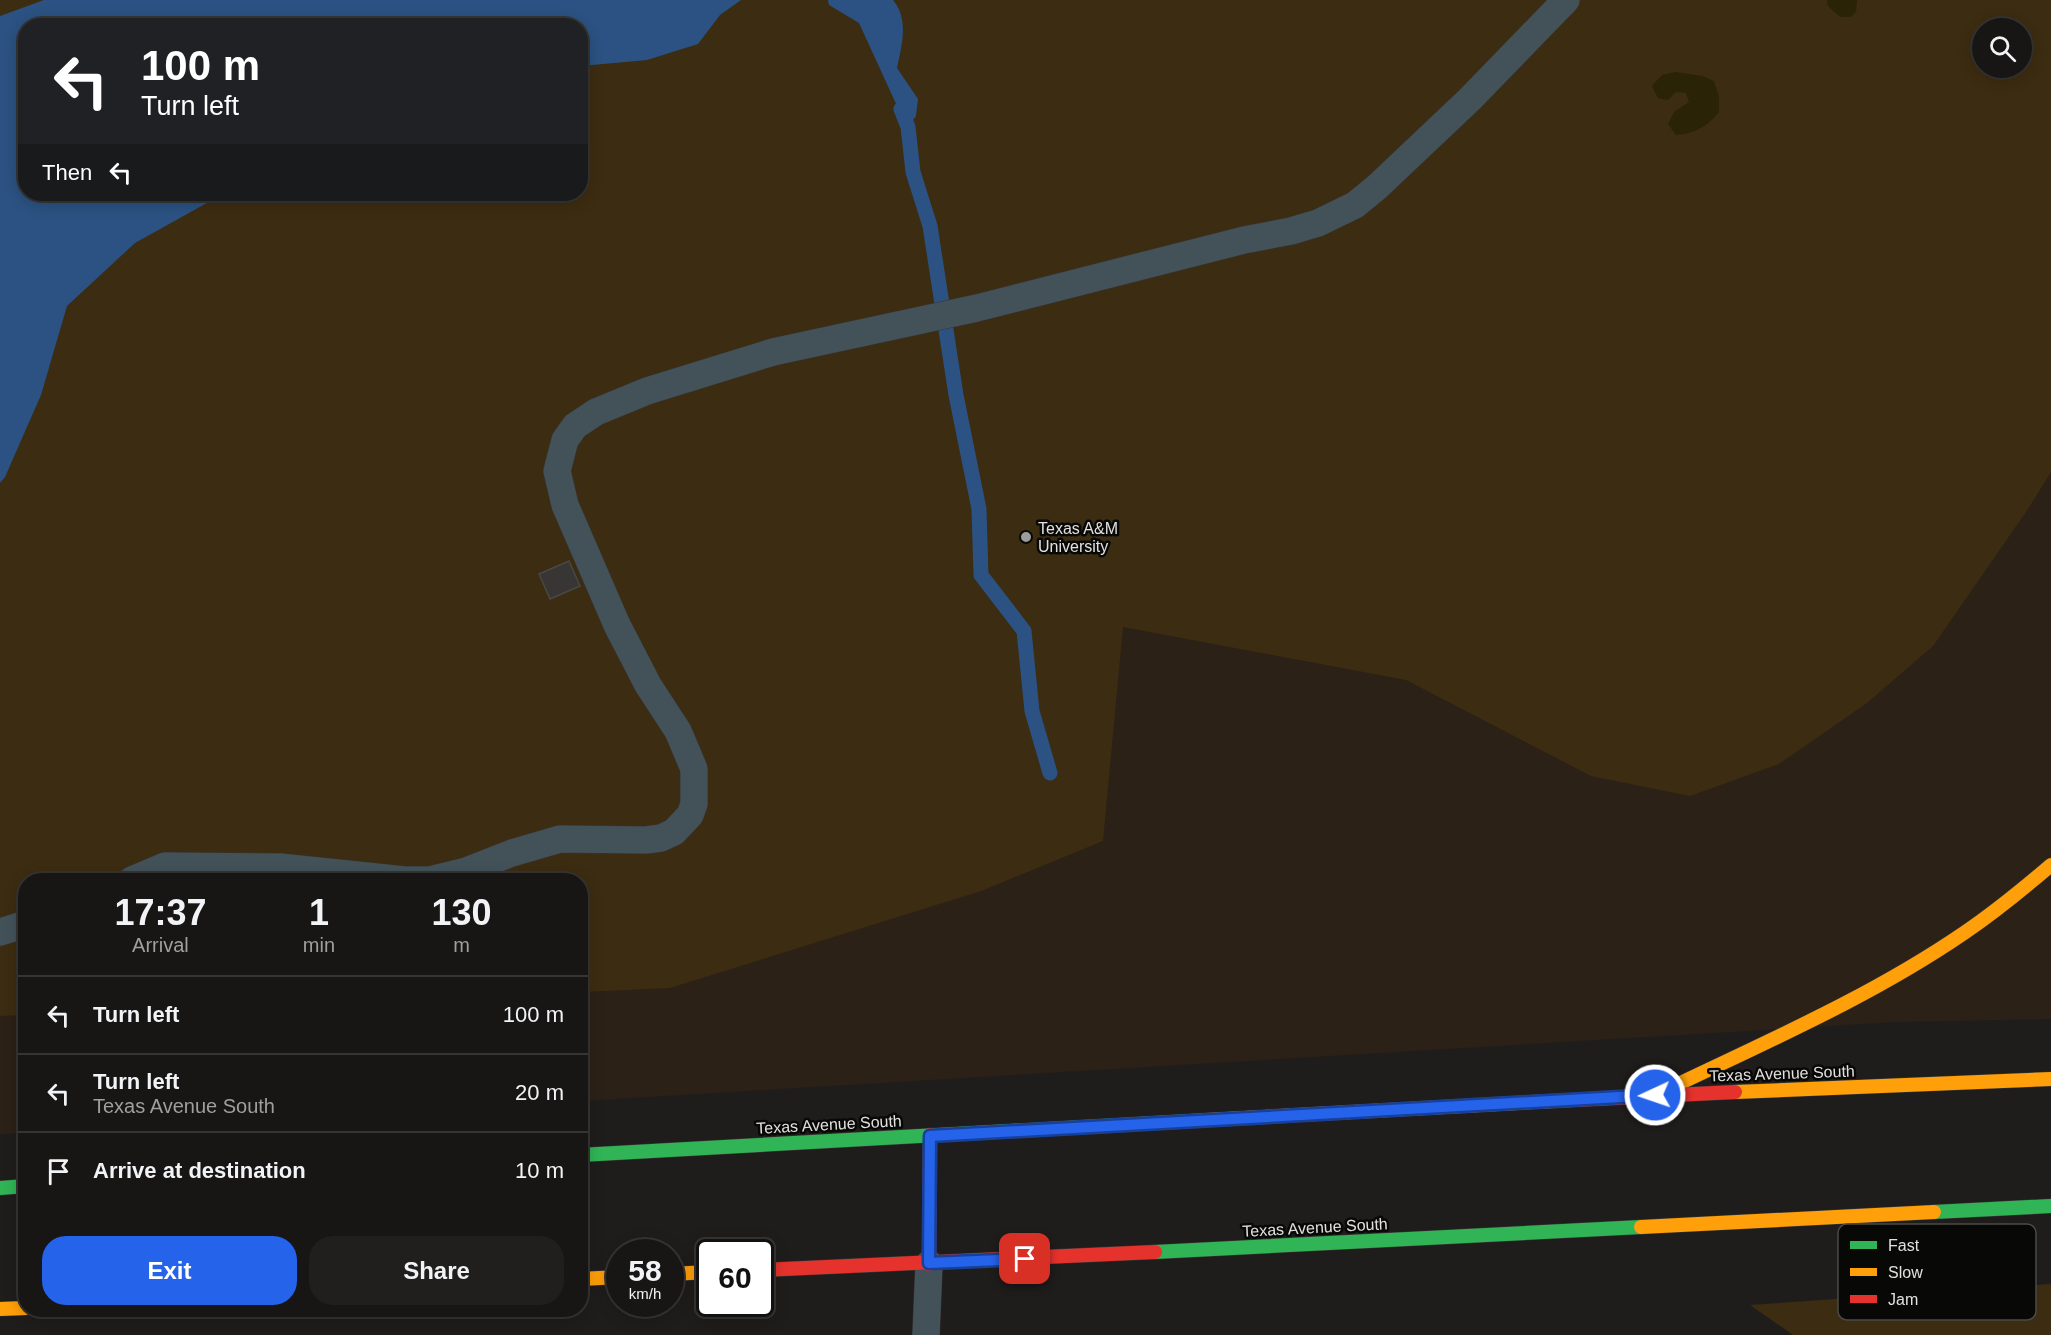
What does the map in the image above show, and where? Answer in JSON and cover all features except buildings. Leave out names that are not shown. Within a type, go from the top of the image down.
[{"type":"main road","points":[[1655,1095],[1811,1019],[1921,961],[1987,916],[2051,865]]},
{"type":"main road","name":"Texas Avenue South","points":[[588,1155],[1655,1095],[2051,1079]]},
{"type":"main road","points":[[929,1263],[930,1136]]},
{"type":"main road","points":[[0,1188],[18,1187]]},
{"type":"main road","name":"Texas Avenue South","points":[[774,1269],[2051,1206]]},
{"type":"main road","points":[[588,1279],[606,1278]]},
{"type":"main road","points":[[0,1309],[18,1308]]},
{"type":"lane","points":[[458,873],[512,853],[560,839],[646,840],[661,838],[674,832],[690,815],[694,804],[694,769],[678,730],[648,685],[617,625],[565,505],[557,471],[565,440],[585,418],[647,391],[773,352],[977,308],[1244,240],[1291,231],[1340,213],[1355,205],[1385,179],[1470,99],[1566,0]]},
{"type":"lane","points":[[148,873],[165,866],[280,867],[338,873]]},
{"type":"lane","points":[[0,932],[18,926]]},
{"type":"lane","points":[[926,1335],[929,1263]]},
{"type":"shaded area","name":"Texas A&M University","points":[[0,0],[2051,0],[2051,1019],[1895,1022],[588,1101],[588,873],[18,873],[18,1133],[0,1134]]},
{"type":"shaded area","name":"Texas A&M University","points":[[0,0],[2051,0],[2051,472],[1933,646],[1867,703],[1779,764],[1690,796],[1591,776],[1406,680],[1123,627],[1103,841],[981,891],[670,988],[588,992],[588,873],[18,873],[18,1015],[0,1016]]},
{"type":"shaded area","points":[[2051,1284],[2051,1335],[1793,1335],[1750,1305],[1838,1299],[1838,1320],[2036,1320],[2036,1285]]},
{"type":"sand","points":[[1827,0],[1857,0],[1856,12],[1851,17],[1840,17],[1828,6]]},
{"type":"sand","points":[[1676,72],[1702,76],[1714,81],[1719,97],[1719,112],[1700,128],[1676,135],[1668,124],[1674,112],[1689,102],[1686,93],[1676,92],[1668,100],[1658,98],[1652,86],[1662,75]]},
{"type":"water","points":[[44,0],[741,0],[720,15],[698,44],[647,60],[588,65],[588,18],[18,18],[18,201],[210,201],[135,243],[67,306],[41,395],[5,477],[0,483],[0,16]]},
{"type":"water","points":[[828,0],[893,0],[898,7],[903,32],[897,68],[918,99],[916,116],[908,127],[901,123],[897,106],[859,23],[829,5]]},
{"type":"waterway","points":[[901,109],[908,127],[913,172],[930,226],[956,395],[979,509],[981,575],[1024,631],[1032,711],[1050,773]]},
{"type":"traffic: fast","points":[[588,1155],[1208,1120]]},
{"type":"traffic: fast","points":[[0,1188],[18,1187]]},
{"type":"traffic: fast","points":[[1934,1212],[2051,1206]]},
{"type":"traffic: fast","points":[[1155,1252],[1641,1227]]},
{"type":"traffic: slow","points":[[1668,1089],[1819,1017],[1929,956],[2009,900],[2051,865]]},
{"type":"traffic: slow","points":[[1735,1092],[2051,1079]]},
{"type":"traffic: slow","points":[[1208,1120],[1553,1101]]},
{"type":"traffic: slow","points":[[1641,1227],[1934,1212]]},
{"type":"traffic: slow","points":[[684,1273],[696,1273]]},
{"type":"traffic: slow","points":[[588,1279],[606,1278]]},
{"type":"traffic: slow","points":[[0,1309],[18,1308]]},
{"type":"traffic: jam","points":[[1553,1101],[1735,1092]]},
{"type":"traffic: jam","points":[[929,1264],[930,1135]]},
{"type":"traffic: jam","points":[[774,1269],[1155,1252]]},
{"type":"place","name":"Texas A&M University","points":[[1026,537]]},
{"type":"route","points":[[1025,1259],[929,1263],[930,1136],[1655,1095]]}]
